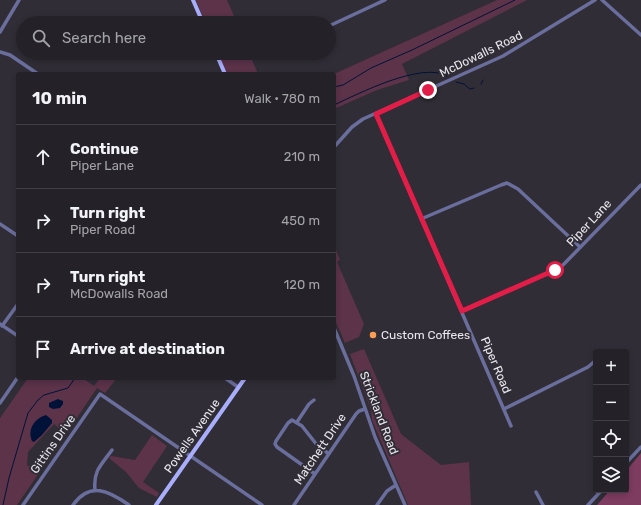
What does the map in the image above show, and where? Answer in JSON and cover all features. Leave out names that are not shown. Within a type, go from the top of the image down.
[{"type":"main road","points":[[193,0],[200,16]]},
{"type":"main road","points":[[219,60],[224,72]]},
{"type":"main road","name":"Powells Avenue","points":[[156,505],[243,380]]},
{"type":"street","points":[[0,32],[19,0]]},
{"type":"street","points":[[336,23],[385,0]]},
{"type":"street","name":"McDowalls Road","points":[[336,145],[352,127],[363,119],[503,56],[595,0]]},
{"type":"street","points":[[602,0],[641,35]]},
{"type":"street","points":[[0,52],[10,55],[16,59]]},
{"type":"street","points":[[17,60],[35,72]]},
{"type":"street","name":"Piper Road","points":[[376,114],[511,426]]},
{"type":"street","points":[[421,219],[501,184],[507,183],[518,189],[580,247]]},
{"type":"street","name":"Piper Lane","points":[[462,311],[555,270],[566,262],[641,184]]},
{"type":"street","points":[[0,224],[16,235]]},
{"type":"street","points":[[16,306],[1,325],[16,335]]},
{"type":"street","name":"Strickland Road","points":[[336,333],[354,376],[373,430],[405,505]]},
{"type":"street","points":[[504,409],[588,367],[593,363]]},
{"type":"street","points":[[0,403],[16,380]]},
{"type":"street","points":[[228,380],[238,387]]},
{"type":"street","name":"Gittins Drive","points":[[22,505],[100,394],[190,456]]},
{"type":"street","points":[[297,422],[309,404],[314,400]]},
{"type":"street","name":"Matchett Drive","points":[[294,505],[356,414],[365,409]]},
{"type":"street","points":[[315,474],[275,444],[289,421],[292,420],[297,422],[317,445],[329,454]]},
{"type":"street","points":[[629,460],[641,447]]},
{"type":"street","points":[[95,490],[94,480],[96,472],[112,450]]},
{"type":"street","points":[[190,456],[262,505]]},
{"type":"street","points":[[377,505],[387,491],[396,485]]},
{"type":"street","points":[[73,505],[83,495],[95,490],[105,491],[112,494],[129,505]]},
{"type":"street","points":[[536,492],[543,505]]},
{"type":"street","points":[[588,505],[599,493]]},
{"type":"shaded area","points":[[196,0],[227,0],[234,16],[202,16]]},
{"type":"shaded area","points":[[497,0],[527,0],[402,64],[409,80],[377,90],[336,108],[336,73]]},
{"type":"shaded area","points":[[221,60],[252,60],[257,72],[226,72]]},
{"type":"shaded area","points":[[336,250],[340,260],[337,262],[364,324],[359,337],[345,343],[336,323]]},
{"type":"shaded area","points":[[364,349],[401,434],[441,465],[469,462],[471,505],[408,505],[372,420],[371,410],[350,354]]},
{"type":"shaded area","points":[[27,380],[86,380],[94,386],[98,380],[115,380],[105,393],[97,388],[66,434],[54,424],[28,452],[27,465],[39,473],[17,505],[0,505],[0,418]]},
{"type":"shaded area","points":[[152,435],[167,446],[143,482],[159,493],[157,497],[139,488],[126,472],[109,458],[111,456],[135,460]]},
{"type":"shaded area","points":[[641,453],[641,505],[597,505],[607,493],[629,493],[629,467]]},
{"type":"water","points":[[58,399],[63,401],[60,408],[53,409],[49,407],[49,403]]},
{"type":"water","points":[[46,415],[52,420],[52,423],[34,442],[32,441],[31,437],[31,428],[35,421]]},
{"type":"waterway","points":[[336,87],[343,85],[371,68],[412,50],[515,0]]},
{"type":"waterway","points":[[336,104],[374,87],[407,76],[436,72],[447,76]]},
{"type":"waterway","points":[[481,84],[483,80]]},
{"type":"waterway","points":[[456,82],[464,84],[470,89],[474,88]]},
{"type":"waterway","points":[[3,505],[9,478],[28,413],[44,395],[68,388],[74,380]]},
{"type":"place","name":"Custom Coffees","points":[[373,335]]},
{"type":"route","points":[[428,90],[376,114],[462,311],[555,270]]}]
